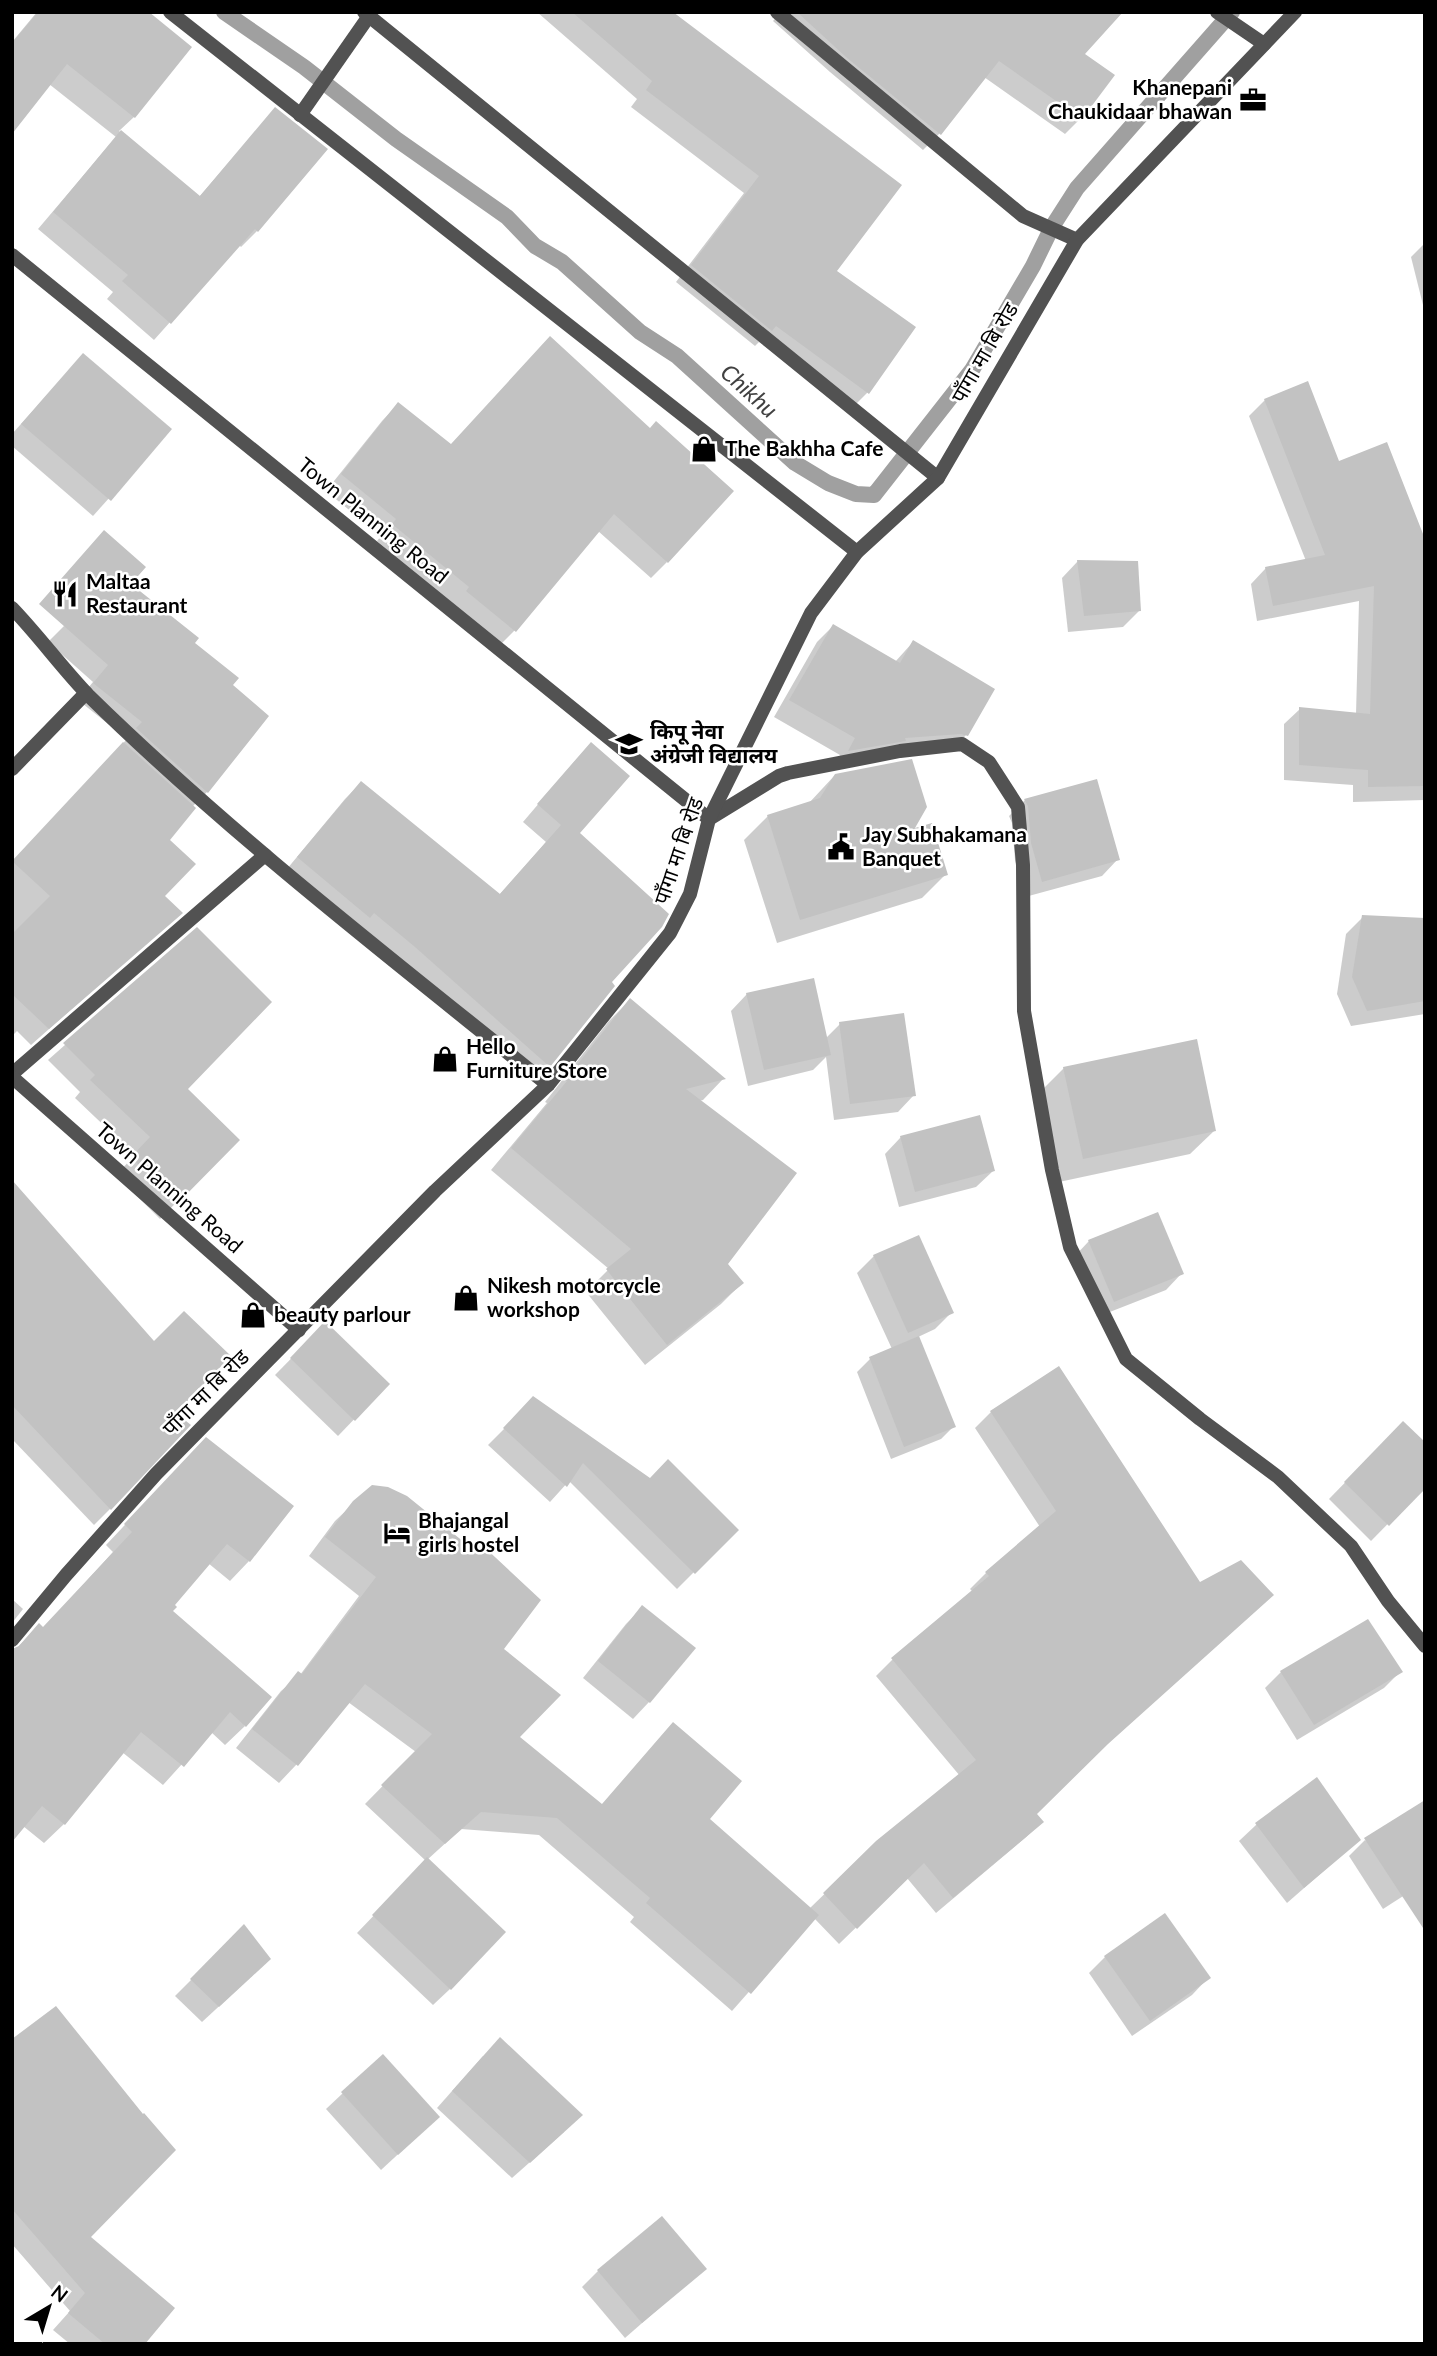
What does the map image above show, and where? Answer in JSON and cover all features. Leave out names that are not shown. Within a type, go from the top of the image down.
[{"type":"street","points":[[170,12],[857,552]]},
{"type":"street","points":[[777,12],[1023,216],[1077,240]]},
{"type":"street","points":[[1217,12],[1264,44]]},
{"type":"street","name":"पाँगा मा बि रोड","points":[[12,1640],[156,1474],[435,1191],[548,1086],[670,933],[690,894],[709,819],[811,613],[857,552],[938,478],[1077,240],[1295,12]]},
{"type":"street","points":[[300,115],[367,14],[938,478]]},
{"type":"street","name":"Town Planning Road","points":[[12,255],[709,819]]},
{"type":"street","points":[[12,608],[86,693],[265,855],[548,1086]]},
{"type":"street","points":[[12,769],[86,693]]},
{"type":"street","points":[[709,819],[788,773],[900,751],[962,744],[989,761],[1018,807],[1023,865],[1024,1011],[1052,1170],[1070,1247],[1126,1359],[1278,1477],[1351,1546],[1388,1601],[1425,1646]]},
{"type":"street","name":"Town Planning Road","points":[[265,855],[12,1075],[299,1330]]},
{"type":"building","points":[[38,12],[149,12],[192,47],[135,118],[67,64],[12,134],[12,43]]},
{"type":"building","points":[[572,12],[673,12],[902,185],[837,271],[916,327],[869,394],[776,326],[772,331],[691,265],[759,176],[646,90],[652,81]]},
{"type":"building","points":[[797,12],[1123,12],[1085,54],[1115,75],[1082,119],[999,61],[941,135],[846,57]]},
{"type":"building","points":[[275,107],[328,149],[258,232],[255,229],[171,324],[122,281],[128,275],[53,212],[121,130],[200,196]]},
{"type":"building","points":[[550,336],[650,428],[656,421],[734,491],[668,563],[614,514],[516,632],[466,591],[469,587],[392,524],[396,519],[341,474],[398,402],[451,444]]},
{"type":"building","points":[[83,353],[172,429],[111,501],[21,424]]},
{"type":"building","points":[[1308,381],[1339,461],[1387,442],[1425,539],[1425,786],[1368,787],[1368,770],[1299,765],[1299,707],[1370,714],[1374,586],[1273,606],[1265,567],[1325,555],[1264,399]]},
{"type":"building","points":[[104,530],[146,567],[131,584],[199,638],[195,643],[239,678],[233,685],[269,716],[208,793],[136,728],[142,722],[93,683],[108,665],[39,604]]},
{"type":"building","points":[[1077,560],[1138,561],[1141,611],[1084,616]]},
{"type":"building","points":[[833,624],[900,663],[913,640],[995,689],[968,736],[961,734],[905,738],[906,741],[848,751],[855,738],[789,700]]},
{"type":"building","points":[[123,742],[196,808],[170,840],[196,864],[165,896],[183,913],[49,1029],[12,994],[12,934],[50,896],[12,861]]},
{"type":"building","points":[[591,742],[630,776],[580,833],[669,914],[662,927],[612,982],[615,986],[550,1067],[415,947],[374,913],[370,918],[297,857],[361,781],[500,894],[561,825],[537,804]]},
{"type":"building","points":[[912,759],[927,807],[915,828],[932,823],[948,875],[800,920],[767,815],[820,798],[835,774]]},
{"type":"building","points":[[1097,779],[1120,860],[1042,882],[1031,843],[1028,806],[1024,799]]},
{"type":"building","points":[[1362,915],[1425,918],[1425,1001],[1367,1011],[1352,977]]},
{"type":"building","points":[[197,927],[272,1002],[188,1089],[240,1140],[177,1204],[131,1157],[150,1137],[90,1080],[95,1075],[63,1043]]},
{"type":"building","points":[[814,978],[831,1055],[764,1070],[746,993]]},
{"type":"building","points":[[630,998],[726,1079],[686,1089],[797,1173],[728,1264],[744,1283],[667,1345],[606,1269],[631,1249],[511,1148],[567,1081],[565,1080]]},
{"type":"building","points":[[904,1013],[916,1096],[850,1104],[839,1022]]},
{"type":"building","points":[[1197,1039],[1216,1131],[1083,1159],[1063,1067]]},
{"type":"building","points":[[980,1115],[995,1171],[915,1192],[900,1136]]},
{"type":"building","points":[[12,1180],[154,1341],[184,1311],[231,1356],[176,1413],[191,1425],[111,1510],[12,1405]]},
{"type":"building","points":[[1158,1212],[1184,1274],[1114,1302],[1088,1240]]},
{"type":"building","points":[[919,1235],[954,1313],[908,1333],[873,1255]]},
{"type":"building","points":[[325,1321],[390,1384],[355,1421],[290,1358]]},
{"type":"building","points":[[919,1336],[956,1427],[904,1447],[869,1357]]},
{"type":"building","points":[[1059,1366],[1200,1582],[1241,1560],[1274,1595],[1108,1744],[1037,1814],[1044,1822],[953,1898],[924,1863],[857,1929],[823,1893],[876,1841],[976,1760],[891,1658],[989,1576],[985,1572],[1056,1511],[990,1411]]},
{"type":"building","points":[[533,1396],[650,1478],[668,1459],[739,1530],[695,1574],[583,1463],[567,1487],[503,1428]]},
{"type":"building","points":[[1403,1421],[1425,1442],[1425,1489],[1389,1526],[1344,1482]]},
{"type":"building","points":[[206,1437],[294,1506],[250,1562],[227,1544],[175,1605],[177,1607],[173,1611],[272,1697],[246,1727],[230,1712],[184,1767],[141,1732],[65,1825],[42,1806],[12,1842],[12,1649],[19,1646],[39,1623],[43,1627],[132,1532],[124,1524]]},
{"type":"building","points":[[372,1485],[388,1487],[407,1496],[475,1551],[481,1544],[541,1600],[504,1649],[561,1695],[520,1737],[602,1804],[673,1722],[742,1781],[710,1819],[819,1915],[751,1994],[646,1903],[650,1898],[557,1818],[481,1812],[445,1844],[381,1785],[432,1734],[365,1684],[298,1766],[252,1729],[298,1671],[302,1674],[376,1577],[325,1537],[353,1501]]},
{"type":"building","points":[[642,1605],[696,1648],[650,1703],[598,1661]]},
{"type":"building","points":[[1368,1619],[1403,1672],[1314,1725],[1280,1671]]},
{"type":"building","points":[[1317,1777],[1361,1840],[1304,1888],[1255,1823]]},
{"type":"building","points":[[1425,1800],[1425,1931],[1364,1838]]},
{"type":"building","points":[[427,1857],[506,1932],[451,1990],[372,1915]]},
{"type":"building","points":[[1165,1913],[1211,1978],[1150,2021],[1104,1956]]},
{"type":"building","points":[[244,1924],[271,1959],[219,2007],[190,1979]]},
{"type":"building","points":[[56,2006],[143,2114],[176,2150],[91,2237],[175,2308],[145,2344],[105,2344],[68,2313],[85,2293],[12,2209],[12,2039]]},
{"type":"building","points":[[500,2037],[583,2115],[530,2163],[452,2091]]},
{"type":"building","points":[[383,2054],[440,2117],[398,2155],[341,2092]]},
{"type":"building","points":[[662,2216],[707,2269],[642,2323],[597,2270]]},
{"type":"waterway","name":"Chikhu","points":[[224,12],[304,67],[396,139],[507,217],[535,246],[562,262],[640,332],[677,356],[795,463],[828,483],[856,494],[874,495],[972,370],[1033,266],[1052,227],[1077,188],[1232,12]]},
{"type":"place","name":"Khanepani Chaukidaar bhawan","points":[[1253,100]]},
{"type":"place","name":"The Bakhha Cafe","points":[[704,449]]},
{"type":"place","name":"Maltaa Restaurant","points":[[65,594]]},
{"type":"place","name":"किपू नेवा अंग्रेजी विद्यालय","points":[[629,744]]},
{"type":"place","name":"Jay Subhakamana Banquet","points":[[841,847]]},
{"type":"place","name":"Hello Furniture Store","points":[[445,1059]]},
{"type":"place","name":"Nikesh motorcycle workshop","points":[[466,1298]]},
{"type":"place","name":"beauty parlour","points":[[253,1315]]},
{"type":"place","name":"Bhajangal girls hostel","points":[[397,1533]]}]
